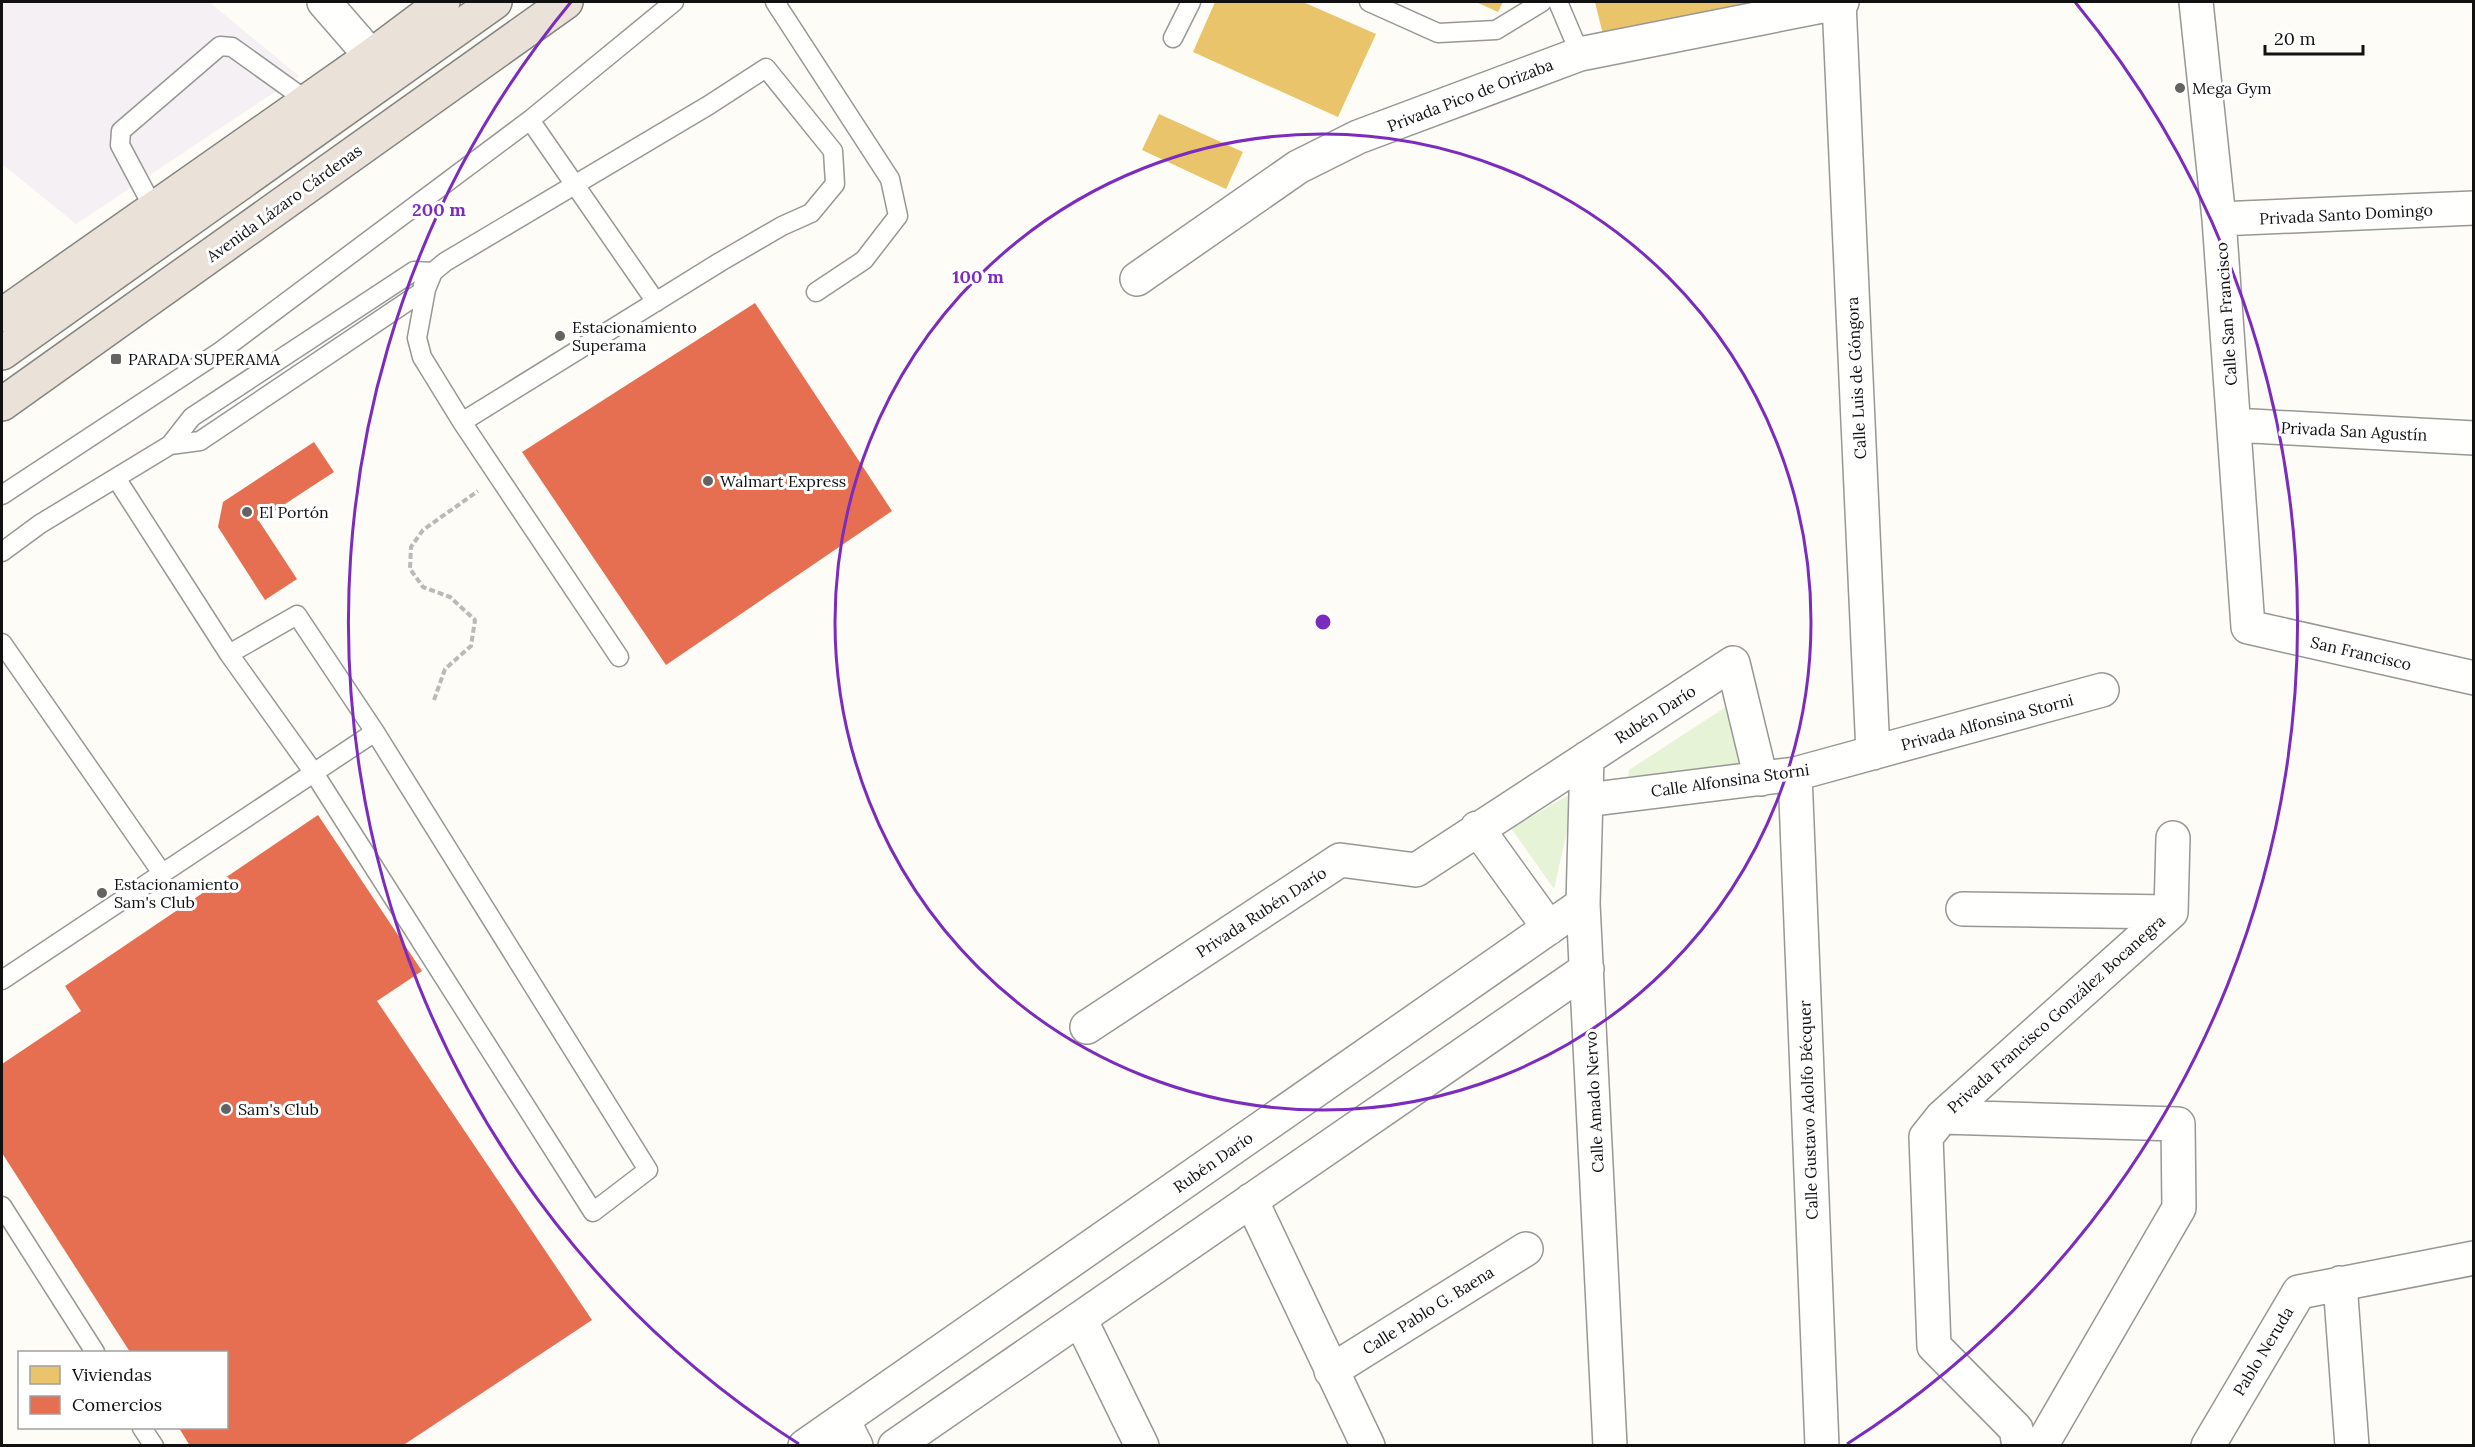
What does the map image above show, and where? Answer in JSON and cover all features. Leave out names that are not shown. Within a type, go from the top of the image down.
[{"type":"highway","points":[[2,315],[443,2]]},
{"type":"highway","points":[[2,353],[495,2]]},
{"type":"highway","name":"Avenida Lázaro Cárdenas","points":[[2,404],[566,2]]},
{"type":"street","points":[[324,2],[370,56]]},
{"type":"street","name":"Privada Pico de Orizaba","points":[[1137,279],[1298,167],[1358,137],[1580,54],[1840,2]]},
{"type":"street","name":"Calle Luis de Góngora","points":[[1840,2],[1873,753]]},
{"type":"street","name":"Calle San Francisco","points":[[2196,2],[2218,219],[2248,627]]},
{"type":"street","name":"Privada Santo Domingo","points":[[2218,219],[2474,208]]},
{"type":"street","name":"Privada San Agustín","points":[[2234,424],[2474,438]]},
{"type":"street","name":"San Francisco","points":[[2248,627],[2474,678]]},
{"type":"street","name":"Rubén Darío","points":[[1477,828],[1733,663],[1761,778]]},
{"type":"street","name":"Privada Alfonsina Storni","points":[[1873,753],[2102,690]]},
{"type":"street","name":"Calle Alfonsina Storni","points":[[1586,800],[1795,774],[1873,753]]},
{"type":"street","name":"Calle Amado Nervo","points":[[1587,758],[1583,904],[1610,1446]]},
{"type":"street","name":"Calle Gustavo Adolfo Bécquer","points":[[1795,774],[1822,1446]]},
{"type":"street","points":[[1477,828],[1549,928]]},
{"type":"street","name":"Privada Rubén Darío","points":[[1087,1027],[1340,860],[1416,870],[1477,828]]},
{"type":"street","name":"Privada Francisco González Bocanegra","points":[[2019,1446],[2016,1429],[1934,1346],[1926,1137],[1942,1117],[2171,912],[2173,838]]},
{"type":"street","name":"Rubén Darío","points":[[805,1446],[850,1433],[1583,904]]},
{"type":"street","name":"Privada Francisco González Bocanegra","points":[[1964,909],[2171,912]]},
{"type":"street","points":[[908,1442],[1080,1319],[1587,969]]},
{"type":"street","name":"Privada Francisco González Bocanegra","points":[[1942,1117],[2178,1124],[2179,1208],[2042,1446]]},
{"type":"street","points":[[1251,1200],[1368,1446]]},
{"type":"street","name":"Calle Pablo G. Baena","points":[[1331,1371],[1526,1249]]},
{"type":"street","name":"Pablo Neruda","points":[[2208,1446],[2299,1292],[2474,1258]]},
{"type":"street","points":[[2340,1283],[2352,1446]]},
{"type":"street","points":[[1080,1319],[1142,1446]]},
{"type":"lane","points":[[2,495],[221,351],[530,120],[674,2]]},
{"type":"lane","points":[[775,2],[890,179],[898,216],[864,260],[816,292]]},
{"type":"lane","points":[[1173,38],[1191,2]]},
{"type":"lane","points":[[1369,2],[1437,33],[1496,30],[1542,2]]},
{"type":"lane","points":[[1558,2],[1580,54]]},
{"type":"lane","points":[[153,207],[120,145],[121,131],[220,46],[232,47],[306,100]]},
{"type":"lane","points":[[462,422],[720,262],[782,226],[811,213],[835,184],[833,151],[765,68],[709,105],[445,262],[433,272],[426,290],[417,338],[422,357],[462,422],[619,657]]},
{"type":"lane","points":[[530,120],[656,302]]},
{"type":"lane","points":[[2,552],[40,524],[170,445],[192,417],[414,271],[433,272]]},
{"type":"lane","points":[[414,271],[426,290]]},
{"type":"lane","points":[[170,445],[200,441],[426,290]]},
{"type":"lane","points":[[116,478],[229,654],[314,773],[593,1212],[648,1170],[375,732],[297,615],[229,654]]},
{"type":"lane","points":[[2,643],[162,873]]},
{"type":"lane","points":[[2,980],[375,732]]},
{"type":"lane","points":[[2,1206],[94,1351]]},
{"type":"lane","points":[[143,1429],[154,1446]]},
{"type":"path","points":[[434,700],[445,669],[471,646],[475,620],[450,597],[423,586],[410,569],[411,547],[423,530],[499,478]]},
{"type":"shaded area","points":[[2,2],[209,2],[299,76],[76,224],[2,164]]},
{"type":"green space","points":[[1738,699],[1750,768],[1627,790],[1629,770]]},
{"type":"green space","points":[[1576,791],[1554,889],[1511,828]]},
{"type":"building: Viviendas","points":[[1215,2],[1303,2],[1376,34],[1338,117],[1193,52]]},
{"type":"building: Viviendas","points":[[1476,2],[1503,2],[1498,12]]},
{"type":"building: Viviendas","points":[[1595,2],[1763,2],[1605,43]]},
{"type":"building: Viviendas","points":[[1159,114],[1243,152],[1226,189],[1142,150]]},
{"type":"building: Comercios","name":"Walmart Express","points":[[755,303],[892,511],[666,665],[522,452]]},
{"type":"building: Comercios","name":"El Portón","points":[[314,442],[334,472],[259,521],[297,579],[265,600],[218,527],[223,502]]},
{"type":"building: Comercios","name":"Sam's Club","points":[[318,815],[422,971],[377,1001],[592,1320],[402,1446],[190,1446],[180,1429],[228,1429],[228,1351],[129,1351],[2,1153],[2,1064],[81,1011],[65,986]]},
{"type":"place","name":"Mega Gym","points":[[2180,88]]},
{"type":"place","name":"Estacionamiento Superama","points":[[560,336]]},
{"type":"place","name":"PARADA SUPERAMA","points":[[116,359]]},
{"type":"place","name":"Walmart Express","points":[[708,481]]},
{"type":"place","name":"El Portón","points":[[247,512]]},
{"type":"place","name":"Estacionamiento Sam's Club","points":[[102,893]]},
{"type":"place","name":"Sam's Club","points":[[226,1109]]}]
